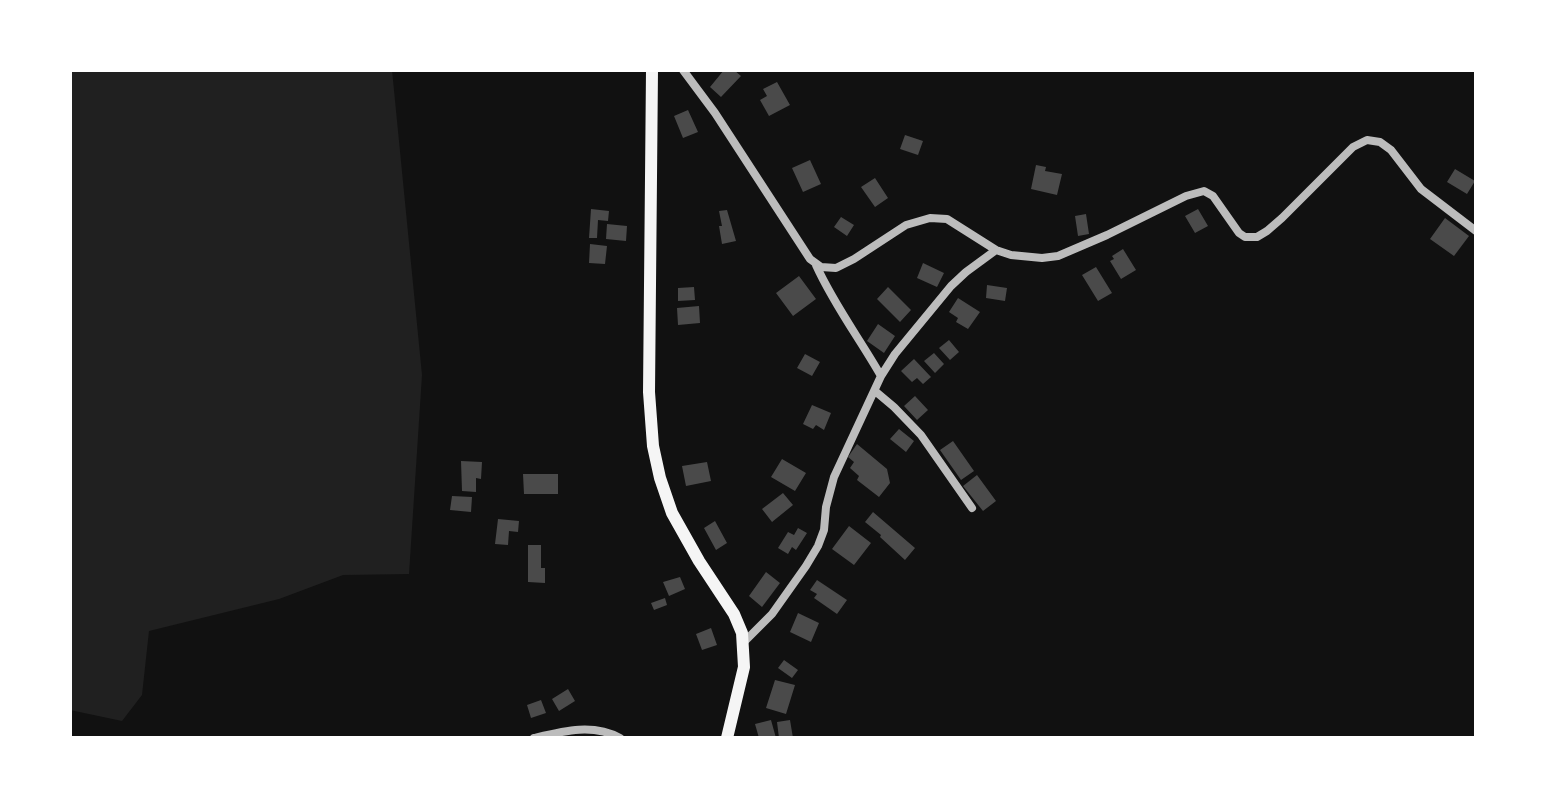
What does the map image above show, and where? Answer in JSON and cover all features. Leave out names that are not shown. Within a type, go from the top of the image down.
[{"type":"main road","points":[[652,70],[649,392],[653,446],[672,513],[734,614],[742,633],[744,667],[727,738]]},
{"type":"street","points":[[683,70],[816,265],[836,305],[881,376]]},
{"type":"street","points":[[816,265],[836,268],[906,225],[930,218],[947,219],[996,250],[1011,255],[1027,258],[1058,256],[1186,196],[1204,191],[1213,196],[1239,233],[1245,237],[1257,237],[1282,218],[1353,147],[1373,140],[1391,150],[1421,189],[1476,231]]},
{"type":"street","points":[[743,643],[772,614],[818,546],[834,477],[881,376],[895,354],[951,286],[996,250]]},
{"type":"street","points":[[875,391],[921,435],[972,508]]},
{"type":"street","points":[[534,738],[583,729],[596,729],[620,738]]},
{"type":"shaded area","points":[[70,70],[392,70],[422,375],[409,574],[343,575],[279,599],[149,631],[142,695],[122,721],[70,710]]},
{"type":"building","points":[[724,70],[734,70],[741,76],[721,97],[710,87]]},
{"type":"building","points":[[777,82],[790,105],[769,116],[760,100],[767,96],[763,89]]},
{"type":"building","points":[[688,110],[698,132],[683,138],[674,116]]},
{"type":"building","points":[[905,135],[923,141],[918,155],[900,149]]},
{"type":"building","points":[[810,160],[821,184],[803,192],[792,168]]},
{"type":"building","points":[[1036,165],[1046,167],[1045,171],[1062,174],[1057,195],[1031,189]]},
{"type":"building","points":[[1455,169],[1475,181],[1467,194],[1447,182]]},
{"type":"building","points":[[875,178],[888,198],[875,207],[861,187]]},
{"type":"building","points":[[591,209],[609,211],[608,221],[598,220],[597,238],[589,238]]},
{"type":"building","points":[[1198,209],[1208,226],[1195,233],[1185,216]]},
{"type":"building","points":[[727,210],[736,241],[722,244],[719,211]]},
{"type":"building","points":[[1086,214],[1089,234],[1078,236],[1075,216]]},
{"type":"building","points":[[841,217],[854,225],[847,236],[834,227]]},
{"type":"building","points":[[1445,218],[1469,236],[1454,256],[1430,239]]},
{"type":"building","points":[[607,224],[627,226],[626,241],[606,239]]},
{"type":"building","points":[[590,244],[607,246],[605,264],[589,263]]},
{"type":"building","points":[[1123,249],[1136,270],[1121,279],[1110,261]]},
{"type":"building","points":[[923,263],[944,273],[937,287],[917,278]]},
{"type":"building","points":[[1096,267],[1112,293],[1098,301],[1082,275]]},
{"type":"building","points":[[799,276],[816,299],[793,316],[776,293]]},
{"type":"building","points":[[987,285],[1007,288],[1005,301],[986,298]]},
{"type":"building","points":[[694,287],[695,300],[678,301],[678,288]]},
{"type":"building","points":[[888,287],[911,310],[900,322],[877,299]]},
{"type":"building","points":[[958,298],[980,312],[968,329],[956,322],[958,318],[949,312]]},
{"type":"building","points":[[699,306],[700,323],[678,325],[677,308]]},
{"type":"building","points":[[878,324],[895,336],[884,353],[867,341]]},
{"type":"building","points":[[949,340],[959,352],[950,360],[939,348]]},
{"type":"building","points":[[934,353],[944,364],[935,373],[924,361]]},
{"type":"building","points":[[805,354],[820,362],[812,376],[797,368]]},
{"type":"building","points":[[914,359],[931,377],[923,384],[917,378],[912,382],[901,371]]},
{"type":"building","points":[[915,396],[928,410],[917,420],[904,406]]},
{"type":"building","points":[[812,405],[831,413],[824,430],[816,425],[813,429],[803,424]]},
{"type":"building","points":[[899,429],[914,441],[906,452],[890,439]]},
{"type":"building","points":[[953,441],[974,471],[961,480],[940,450]]},
{"type":"building","points":[[857,444],[887,469],[890,483],[879,497],[857,480],[859,476],[850,468],[854,462],[848,457]]},
{"type":"building","points":[[782,459],[806,473],[795,491],[771,477]]},
{"type":"building","points":[[461,461],[482,462],[481,479],[476,478],[476,492],[462,491]]},
{"type":"building","points":[[707,462],[711,481],[686,486],[682,466]]},
{"type":"building","points":[[523,474],[558,474],[558,494],[524,494]]},
{"type":"building","points":[[977,475],[996,501],[983,511],[963,486]]},
{"type":"building","points":[[783,493],[793,505],[772,522],[762,509]]},
{"type":"building","points":[[452,496],[472,497],[471,512],[450,510]]},
{"type":"building","points":[[873,512],[915,548],[905,560],[865,522]]},
{"type":"building","points":[[498,519],[519,521],[518,532],[509,531],[508,545],[495,544]]},
{"type":"building","points":[[715,521],[727,543],[716,550],[704,528]]},
{"type":"building","points":[[849,526],[871,543],[854,565],[832,549]]},
{"type":"building","points":[[798,528],[807,533],[796,550],[792,547],[788,554],[778,548],[788,532],[794,535]]},
{"type":"building","points":[[528,545],[541,545],[541,568],[545,568],[545,583],[528,582]]},
{"type":"building","points":[[766,572],[780,583],[762,607],[749,596]]},
{"type":"building","points":[[680,577],[685,589],[669,596],[663,582]]},
{"type":"building","points":[[817,580],[847,600],[837,614],[814,598],[817,594],[810,590]]},
{"type":"building","points":[[665,598],[667,605],[654,610],[651,603]]},
{"type":"building","points":[[798,613],[819,623],[811,642],[790,632]]},
{"type":"building","points":[[711,628],[717,645],[702,650],[696,634]]},
{"type":"building","points":[[784,660],[798,670],[792,678],[778,668]]},
{"type":"building","points":[[775,680],[795,685],[786,714],[766,708]]},
{"type":"building","points":[[568,689],[575,701],[559,711],[552,699]]},
{"type":"building","points":[[541,700],[546,713],[531,718],[527,705]]},
{"type":"building","points":[[771,720],[776,738],[759,738],[755,724]]},
{"type":"building","points":[[790,720],[793,738],[779,738],[777,722]]}]
